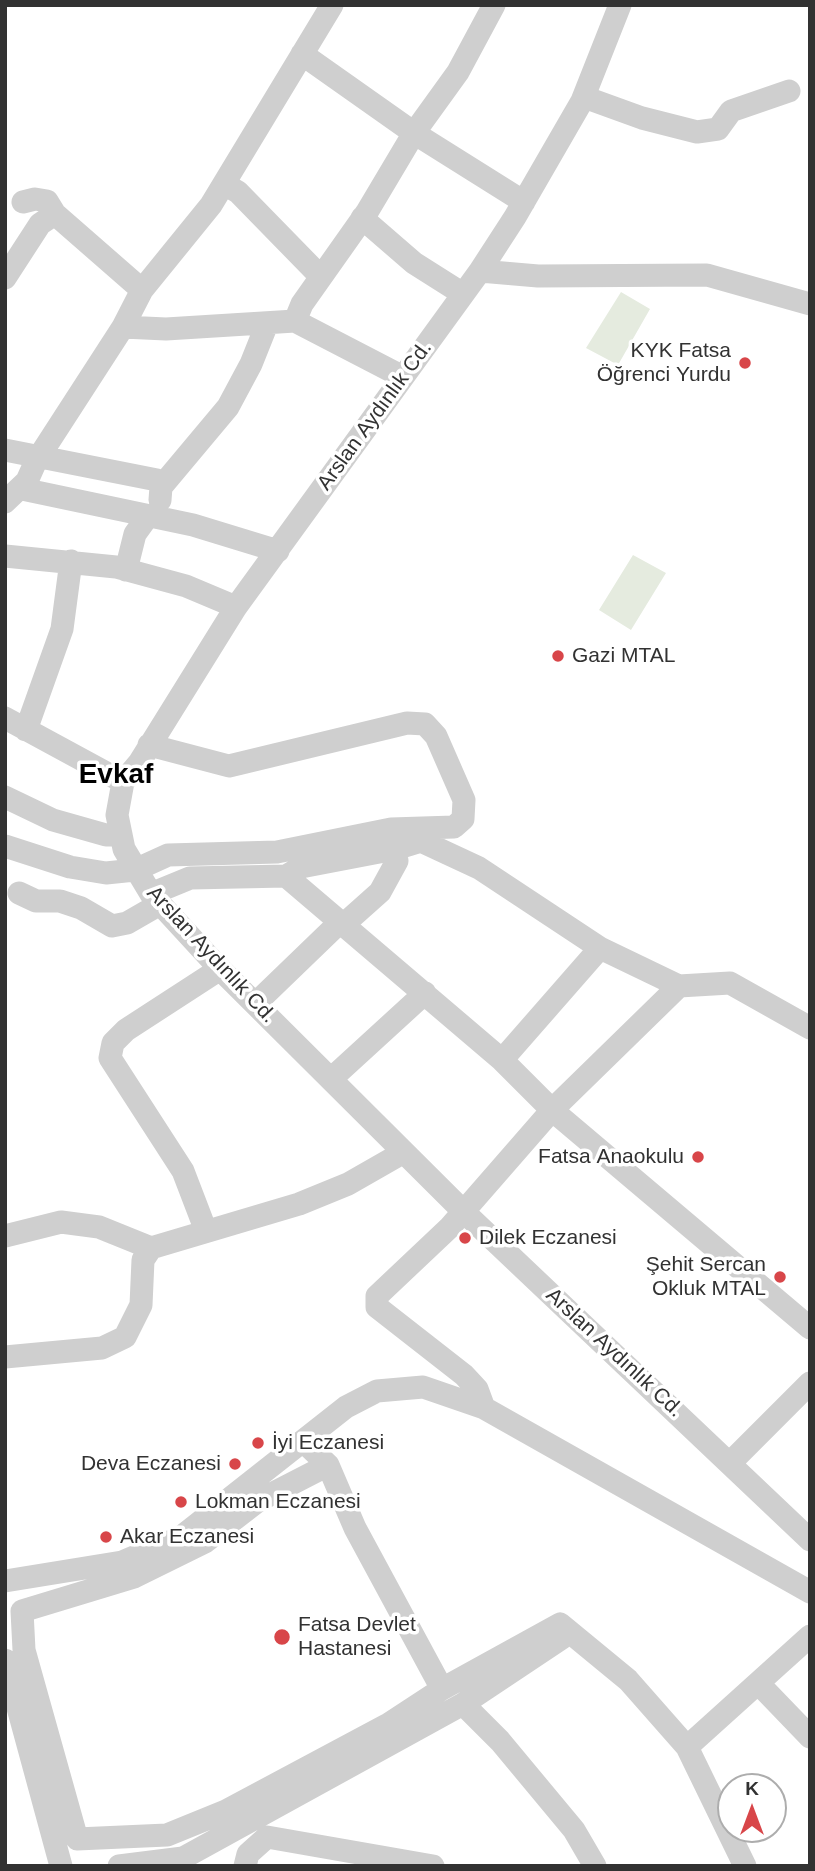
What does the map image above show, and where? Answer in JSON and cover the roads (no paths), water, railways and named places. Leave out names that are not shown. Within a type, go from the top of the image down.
[{"type":"street","points":[[278,551],[193,525],[12,494],[43,455],[123,327],[142,290],[211,205],[332,5]]},
{"type":"street","points":[[295,321],[302,304],[362,218],[414,133],[458,72],[494,5]]},
{"type":"street","name":"Arslan Aydınlık Cd.","points":[[617,6],[584,97],[524,202],[480,271],[236,607],[139,763],[123,782],[117,815],[124,849],[135,870],[155,899],[220,969],[463,1211],[731,1462],[810,1540]]},
{"type":"street","points":[[302,54],[414,133],[524,202]]},
{"type":"street","points":[[584,97],[642,118],[697,132],[718,130],[731,111],[789,91]]},
{"type":"street","points":[[224,184],[238,192],[321,277]]},
{"type":"street","points":[[23,202],[35,199],[47,201],[55,214],[142,290]]},
{"type":"street","points":[[5,278],[40,223],[55,214]]},
{"type":"street","points":[[362,218],[414,263],[463,294]]},
{"type":"street","points":[[480,271],[538,276],[707,275],[810,304]]},
{"type":"street","points":[[123,327],[295,321],[403,377]]},
{"type":"street","points":[[126,570],[135,534],[153,517],[161,487],[228,407],[251,364],[267,324]]},
{"type":"street","points":[[5,450],[43,455],[157,480],[161,487]]},
{"type":"street","points":[[5,556],[71,561],[126,570],[186,586],[236,607]]},
{"type":"street","points":[[26,730],[62,629],[71,561]]},
{"type":"street","points":[[5,719],[123,782]]},
{"type":"street","points":[[5,846],[70,867],[106,873],[135,870],[168,855],[277,852],[391,830],[454,827],[463,819],[464,800],[436,736],[425,724],[407,723],[229,766],[149,745]]},
{"type":"street","points":[[5,797],[53,820],[106,835],[121,835]]},
{"type":"street","points":[[19,893],[36,901],[60,901],[81,908],[112,926],[127,923],[155,899],[190,878],[286,876],[301,867],[395,849],[421,841],[480,867],[600,948],[679,986],[730,983],[810,1028]]},
{"type":"street","points":[[255,1004],[380,892],[397,861],[395,849]]},
{"type":"street","points":[[286,876],[502,1060],[552,1110],[810,1328]]},
{"type":"street","points":[[502,1060],[600,948]]},
{"type":"street","points":[[206,1231],[183,1171],[110,1058],[113,1043],[125,1030],[220,969]]},
{"type":"street","points":[[484,1408],[477,1389],[464,1375],[377,1307],[377,1296],[463,1211],[546,1121],[552,1110],[679,986]]},
{"type":"street","points":[[331,1079],[425,993]]},
{"type":"street","points":[[5,1236],[61,1222],[99,1227],[151,1248],[299,1204],[348,1184],[404,1152]]},
{"type":"street","points":[[5,1357],[102,1348],[125,1337],[141,1305],[144,1260],[151,1248]]},
{"type":"street","points":[[731,1462],[810,1382]]},
{"type":"street","points":[[5,1581],[122,1562],[181,1536],[346,1407],[377,1391],[423,1387],[484,1408],[810,1592]]},
{"type":"street","points":[[303,1441],[328,1465],[355,1528],[443,1689]]},
{"type":"street","points":[[328,1465],[258,1501],[205,1542],[134,1577],[22,1611],[24,1650],[77,1839],[167,1835],[214,1816],[387,1725],[443,1689],[561,1624],[628,1680],[687,1747],[745,1866]]},
{"type":"street","points":[[119,1866],[182,1862],[463,1704],[570,1633]]},
{"type":"street","points":[[687,1747],[810,1636]]},
{"type":"street","points":[[6,1667],[61,1866]]},
{"type":"street","points":[[759,1684],[810,1737]]},
{"type":"street","points":[[463,1704],[500,1741],[565,1820],[595,1866]]},
{"type":"street","points":[[232,1833],[250,1856],[267,1837],[433,1866]]},
{"type":"place","name":"KYK Fatsa Öğrenci Yurdu","points":[[745,363]]},
{"type":"place","name":"Gazi MTAL","points":[[558,656]]},
{"type":"place","name":"Fatsa Anaokulu","points":[[698,1157]]},
{"type":"place","name":"Dilek Eczanesi","points":[[465,1238]]},
{"type":"place","name":"Şehit Sercan Okluk MTAL","points":[[780,1277]]},
{"type":"place","name":"İyi Eczanesi","points":[[258,1443]]},
{"type":"place","name":"Deva Eczanesi","points":[[235,1464]]},
{"type":"place","name":"Lokman Eczanesi","points":[[181,1502]]},
{"type":"place","name":"Akar Eczanesi","points":[[106,1537]]},
{"type":"place","name":"Fatsa Devlet Hastanesi","points":[[282,1637]]},
{"type":"district","name":"Evkaf","points":[[116,775]]}]
